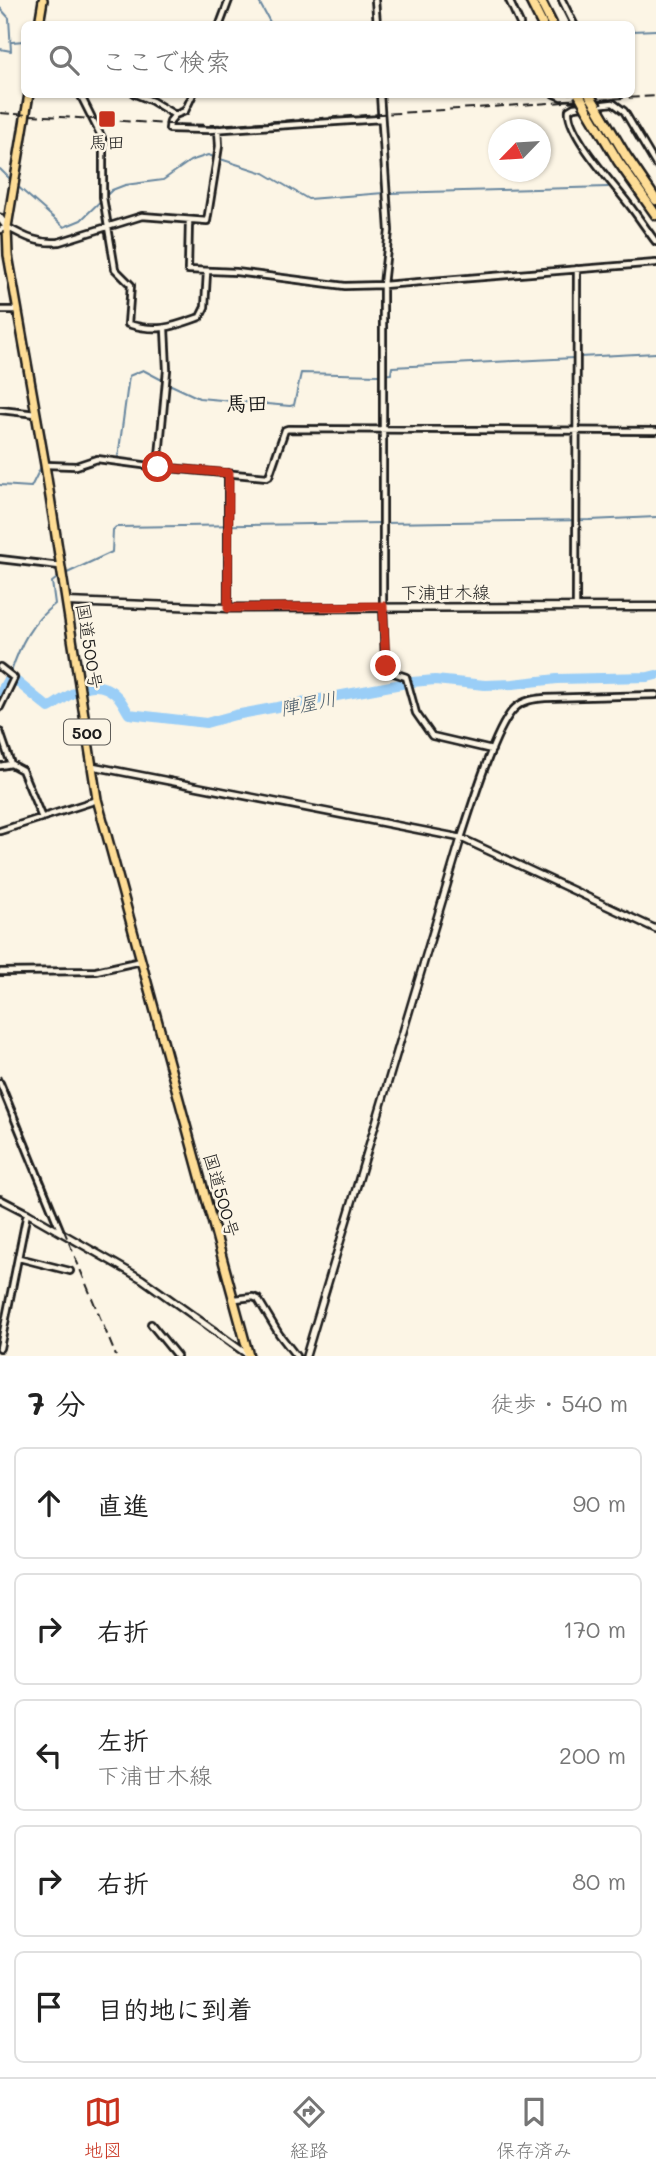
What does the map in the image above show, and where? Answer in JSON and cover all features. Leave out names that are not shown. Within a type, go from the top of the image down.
[{"type":"highway","points":[[40,21],[43,0]]},
{"type":"highway","points":[[530,0],[540,21]]},
{"type":"highway","points":[[540,0],[550,21]]},
{"type":"highway","name":"国道500号","points":[[28,98],[4,229],[37,414],[97,799],[249,1356]]},
{"type":"highway","points":[[583,98],[656,200]]},
{"type":"highway","points":[[590,98],[592,108],[618,160],[656,215]]},
{"type":"main road","points":[[0,218],[4,229]]},
{"type":"main road","name":"下浦甘木線","points":[[67,602],[228,608],[656,607]]},
{"type":"street","points":[[221,21],[229,0]]},
{"type":"street","points":[[375,0],[377,21]]},
{"type":"street","points":[[509,0],[519,21]]},
{"type":"street","points":[[562,0],[572,21]]},
{"type":"street","points":[[82,98],[103,140],[103,197],[115,269],[131,285],[128,324],[145,329],[165,329],[203,314],[207,272]]},
{"type":"street","points":[[142,98],[175,116]]},
{"type":"street","points":[[191,98],[185,111],[170,121],[169,129],[218,129],[381,119]]},
{"type":"street","points":[[380,98],[389,231],[383,285],[382,429],[386,666],[406,677],[416,713],[432,736],[492,750]]},
{"type":"street","points":[[656,165],[619,106],[614,103],[574,107],[569,110],[568,118],[573,128],[604,175],[656,242]]},
{"type":"street","points":[[4,229],[34,241],[47,243],[59,242],[142,216],[207,221],[219,146],[218,129]]},
{"type":"street","points":[[189,220],[188,270],[236,272],[345,286],[656,263]]},
{"type":"street","points":[[576,607],[577,269]]},
{"type":"street","points":[[0,310],[17,310]]},
{"type":"street","points":[[158,467],[167,370],[165,329]]},
{"type":"street","points":[[0,410],[37,414]]},
{"type":"street","points":[[45,465],[76,466],[97,459],[269,476],[285,430],[656,431]]},
{"type":"street","points":[[228,608],[229,473]]},
{"type":"street","points":[[0,559],[61,566]]},
{"type":"street","points":[[0,667],[14,678],[0,706]]},
{"type":"street","points":[[306,1356],[461,838],[492,750],[510,714],[530,699],[656,695]]},
{"type":"street","points":[[0,732],[11,764]]},
{"type":"street","points":[[0,766],[11,764],[25,774],[42,818]]},
{"type":"street","points":[[92,766],[461,838],[656,929]]},
{"type":"street","points":[[0,831],[97,799]]},
{"type":"street","points":[[0,972],[96,971],[141,961]]},
{"type":"street","points":[[0,1083],[61,1232]]},
{"type":"street","points":[[0,1199],[142,1279],[249,1356]]},
{"type":"street","points":[[0,1348],[27,1213]]},
{"type":"street","points":[[19,1258],[70,1271]]},
{"type":"street","points":[[235,1299],[258,1299],[296,1356]]},
{"type":"street","points":[[151,1324],[177,1356]]},
{"type":"waterway","points":[[258,0],[269,21]]},
{"type":"waterway","points":[[0,8],[9,18],[11,51],[0,49]]},
{"type":"waterway","points":[[635,31],[656,30]]},
{"type":"waterway","points":[[12,42],[21,41]]},
{"type":"waterway","points":[[16,185],[64,227],[81,220],[112,190],[125,185],[163,180],[190,161],[208,155],[264,173],[308,199],[384,193]]},
{"type":"waterway","points":[[0,169],[12,181]]},
{"type":"waterway","points":[[390,193],[608,187]]},
{"type":"waterway","points":[[579,357],[656,353]]},
{"type":"waterway","points":[[169,384],[199,398],[290,406],[294,405],[301,373],[378,375],[391,374],[392,367],[574,358]]},
{"type":"waterway","points":[[49,462],[79,463],[96,456],[118,458],[129,376],[143,370],[164,381]]},
{"type":"waterway","points":[[0,485],[31,487],[41,467]]},
{"type":"waterway","points":[[65,574],[112,552],[113,530],[116,527],[656,517]]},
{"type":"waterway","points":[[11,672],[27,635],[39,618],[55,604],[52,582],[60,576]]},
{"type":"waterway","name":"陣屋川","points":[[0,693],[10,676],[49,708],[82,689],[99,686],[116,695],[129,714],[206,723],[235,715],[412,682],[435,680],[485,685],[656,675]]},
{"type":"railway","points":[[635,97],[656,96]]},
{"type":"railway","points":[[0,113],[215,125],[626,98]]},
{"type":"railway","points":[[0,1076],[116,1356]]},
{"type":"place","name":"馬田","points":[[107,119]]},
{"type":"district","name":"馬田","points":[[247,402]]},
{"type":"route","points":[[158,467],[229,473],[228,608],[383,606],[386,666]]}]
